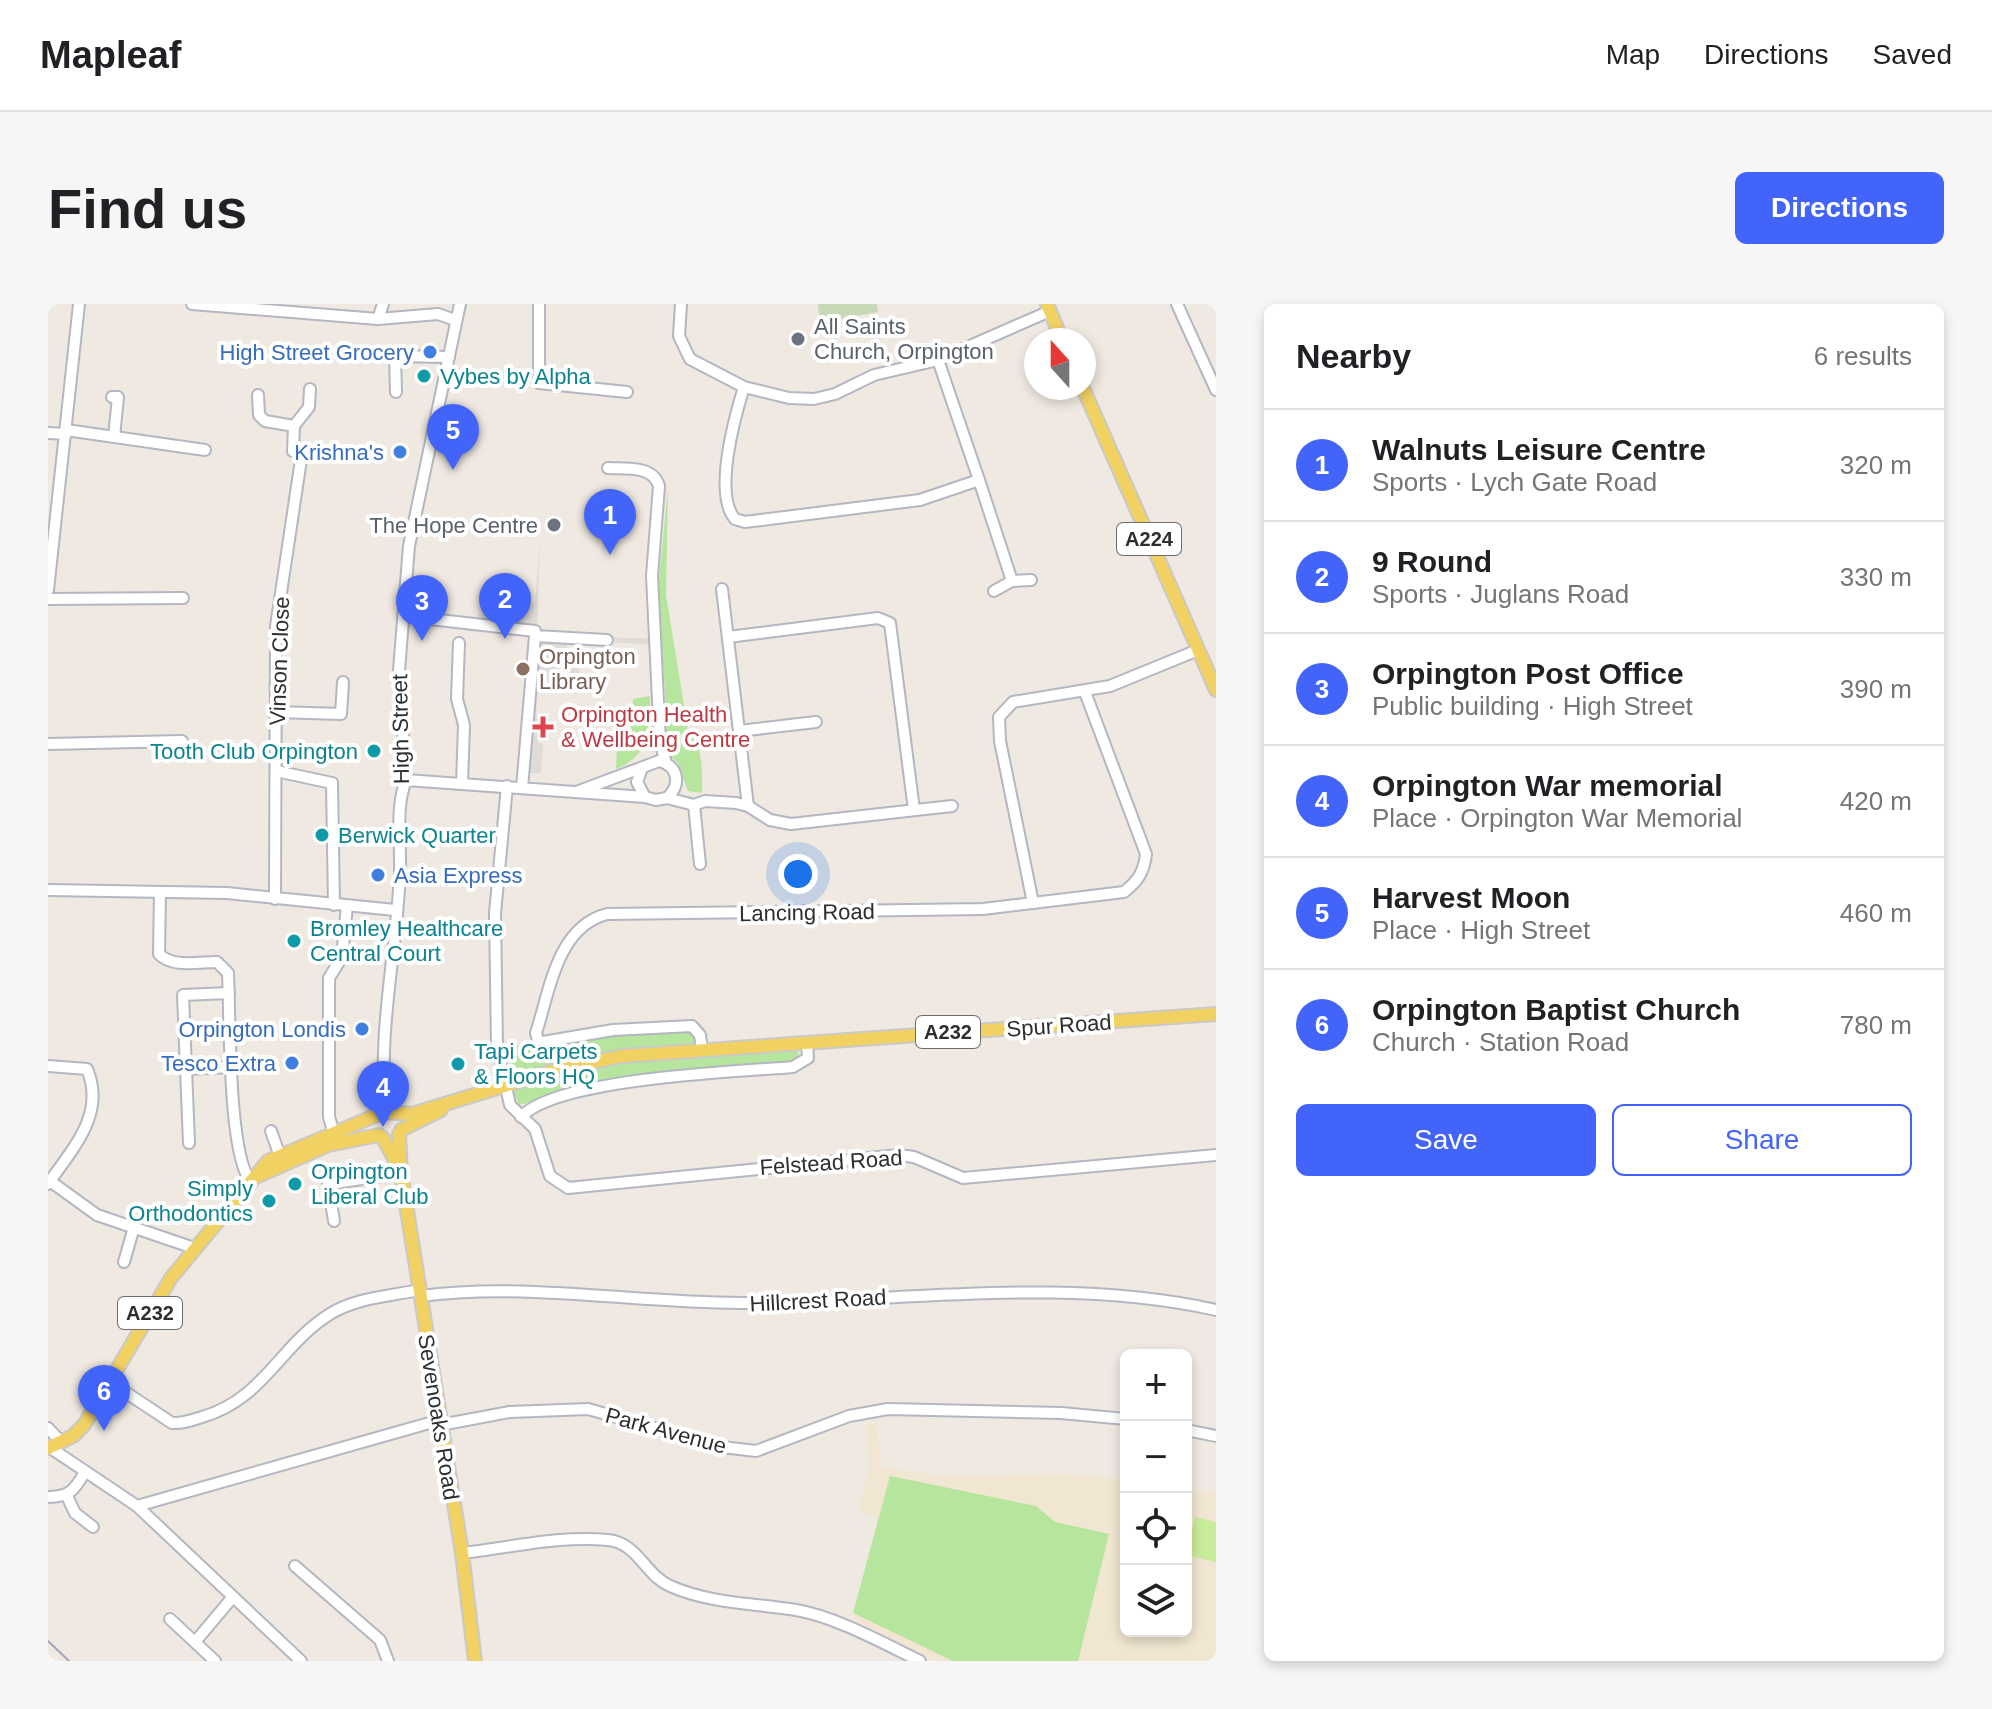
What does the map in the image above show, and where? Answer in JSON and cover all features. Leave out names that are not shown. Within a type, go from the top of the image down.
[{"type":"main road","points":[[1048,308],[1057,328]]},
{"type":"main road","name":"A224","points":[[1088,400],[1216,690]]},
{"type":"main road","name":"Spur Road","points":[[280,1159],[337,1142],[400,1132],[447,1106],[507,1086],[610,1059],[1216,1014]]},
{"type":"main road","name":"Spur Road","points":[[280,1159],[386,1114],[447,1106]]},
{"type":"main road","points":[[381,1136],[375,1127],[386,1114]]},
{"type":"main road","name":"Sevenoaks Road","points":[[386,1114],[400,1132],[401,1173],[462,1553],[475,1661]]},
{"type":"main road","name":"Sevenoaks Road","points":[[381,1136],[401,1173]]},
{"type":"main road","points":[[254,1179],[280,1159]]},
{"type":"main road","name":"A232","points":[[53,1446],[84,1425],[163,1289],[254,1179]]},
{"type":"street","points":[[48,590],[79,304]]},
{"type":"street","points":[[192,304],[281,308],[378,319],[438,314],[455,320]]},
{"type":"street","points":[[378,319],[383,304]]},
{"type":"street","name":"High Street","points":[[386,1114],[389,966],[401,797],[406,780],[399,677],[411,536],[460,304]]},
{"type":"street","points":[[539,304],[539,383],[627,392]]},
{"type":"street","points":[[681,304],[679,336],[690,359],[744,387],[789,398],[814,399],[835,394],[874,375],[938,360],[1048,308]]},
{"type":"street","points":[[1177,304],[1216,390]]},
{"type":"street","points":[[396,392],[395,356],[449,357]]},
{"type":"street","points":[[938,360],[1012,581]]},
{"type":"street","points":[[744,387],[729,439],[727,504],[735,519],[745,522],[920,500],[979,480]]},
{"type":"street","points":[[258,395],[259,415],[265,421],[294,426],[309,407],[310,389]]},
{"type":"street","points":[[112,397],[118,397],[114,437]]},
{"type":"street","name":"Vinson Close","points":[[275,899],[276,626],[302,453],[293,451],[294,426]]},
{"type":"street","points":[[48,433],[114,437],[205,450]]},
{"type":"street","points":[[608,468],[648,471],[656,477],[659,486],[652,576],[660,742],[666,763]]},
{"type":"street","points":[[994,591],[1012,581],[1031,580]]},
{"type":"street","points":[[722,589],[748,806]]},
{"type":"street","points":[[48,599],[183,598]]},
{"type":"street","points":[[404,616],[535,631],[522,788]]},
{"type":"street","points":[[728,637],[878,618],[890,623],[914,810]]},
{"type":"street","points":[[535,636],[607,640]]},
{"type":"street","points":[[459,643],[457,699],[464,725],[462,783]]},
{"type":"street","points":[[1033,903],[1000,741],[999,717],[1006,707],[1022,698],[1085,692],[1134,678],[1198,650]]},
{"type":"street","points":[[276,712],[341,714],[343,682]]},
{"type":"street","name":"Lancing Road","points":[[702,1050],[700,1035],[692,1026],[538,1040],[536,1033],[555,974],[565,945],[575,930],[591,918],[607,914],[983,909],[1124,892],[1137,882],[1144,868],[1142,839],[1085,692]]},
{"type":"street","points":[[739,731],[816,722]]},
{"type":"street","points":[[48,744],[182,741]]},
{"type":"street","points":[[645,797],[637,782],[660,742]]},
{"type":"street","points":[[573,792],[654,761],[666,763],[675,771],[677,785],[694,805],[700,864]]},
{"type":"street","points":[[276,771],[332,783],[334,905]]},
{"type":"street","points":[[406,780],[656,800],[667,798],[694,805],[705,801],[748,806],[770,820],[791,824],[952,806]]},
{"type":"street","points":[[667,798],[677,785]]},
{"type":"street","name":"Felstead Road","points":[[507,786],[495,931],[496,1040],[510,1105],[538,1135],[550,1176],[568,1188],[899,1155],[914,1157],[963,1178],[1216,1155]]},
{"type":"street","points":[[48,890],[160,892],[395,910]]},
{"type":"street","points":[[160,892],[159,954],[166,961],[223,965],[228,973],[236,1133],[244,1173],[254,1179]]},
{"type":"street","points":[[334,1134],[329,1117],[329,978],[342,957],[347,906]]},
{"type":"street","points":[[189,1143],[183,995],[229,993]]},
{"type":"street","points":[[521,1117],[536,1103],[590,1090],[642,1081],[793,1067],[808,1058],[807,1043]]},
{"type":"street","points":[[48,1066],[87,1069],[93,1084],[92,1119],[49,1182],[97,1215],[194,1248]]},
{"type":"street","points":[[186,1069],[233,1067]]},
{"type":"street","points":[[271,1131],[280,1159]]},
{"type":"street","points":[[334,1221],[328,1184],[401,1173]]},
{"type":"street","points":[[124,1262],[134,1227]]},
{"type":"street","name":"Hillcrest Road","points":[[110,1382],[172,1423],[220,1412],[254,1391],[307,1332],[333,1311],[353,1303],[419,1293],[576,1292],[658,1301],[735,1303],[1065,1293],[1216,1310]]},
{"type":"street","name":"Park Avenue","points":[[137,1506],[440,1423],[510,1412],[588,1409],[722,1447],[756,1451],[849,1416],[888,1409],[1061,1413],[1120,1418]]},
{"type":"street","points":[[48,1428],[53,1446],[85,1472],[137,1506],[301,1661]]},
{"type":"street","points":[[1192,1431],[1216,1436]]},
{"type":"street","points":[[50,1497],[67,1496],[85,1472]]},
{"type":"street","points":[[67,1496],[75,1513],[93,1527]]},
{"type":"street","points":[[462,1553],[579,1538],[612,1540],[637,1553],[656,1579],[668,1586],[728,1603],[798,1610],[920,1661]]},
{"type":"street","points":[[295,1566],[380,1640],[388,1661]]},
{"type":"street","points":[[195,1642],[232,1598]]},
{"type":"street","points":[[170,1619],[215,1661]]},
{"type":"shaded area","points":[[540,540],[537,634],[654,639],[655,645],[592,641],[591,645],[567,643],[566,652],[574,652],[573,661],[580,662],[579,674],[571,674],[570,690],[538,689],[538,743],[543,743],[541,773],[524,773],[533,633],[469,631],[456,626],[410,622],[411,614],[477,619],[478,614],[516,617],[518,602],[535,603]]},
{"type":"shaded area","points":[[877,1423],[881,1467],[943,1476],[1070,1474],[1120,1479],[1120,1637],[1192,1637],[1192,1489],[1216,1494],[1216,1661],[935,1661],[852,1624],[880,1519],[858,1512],[870,1466],[866,1425]]},
{"type":"green space","points":[[818,304],[877,304],[878,312],[820,323]]},
{"type":"green space","points":[[668,486],[666,595],[688,730],[699,751],[702,793],[688,791],[678,763],[665,751],[667,720],[658,591]]},
{"type":"green space","points":[[650,696],[648,730],[642,749],[616,769],[617,747],[630,747],[633,699]]},
{"type":"green space","points":[[695,1032],[697,1045],[527,1073],[525,1068],[512,1067],[505,1048],[524,1044],[530,1051],[619,1034]]},
{"type":"green space","points":[[793,1048],[799,1053],[795,1063],[587,1087],[519,1105],[513,1091],[515,1087],[621,1062]]},
{"type":"green space","points":[[890,1476],[1036,1506],[1055,1522],[1109,1534],[1078,1661],[953,1661],[853,1613]]},
{"type":"green space","points":[[1195,1517],[1216,1522],[1216,1562],[1192,1556]]},
{"type":"railway","points":[[48,1641],[69,1661]]},
{"type":"place","name":"All Saints Church, Orpington","points":[[798,339]]},
{"type":"place","name":"High Street Grocery","points":[[430,352]]},
{"type":"place","name":"Vybes by Alpha","points":[[424,376]]},
{"type":"place","name":"Krishna's","points":[[400,452]]},
{"type":"place","name":"Harvest Moon","points":[[453,470]]},
{"type":"place","name":"The Hope Centre","points":[[554,525]]},
{"type":"place","name":"Walnuts Leisure Centre","points":[[610,555]]},
{"type":"place","name":"9 Round","points":[[505,639]]},
{"type":"place","name":"Orpington Post Office","points":[[422,641]]},
{"type":"place","name":"Orpington Library","points":[[523,669]]},
{"type":"place","name":"Orpington Health & Wellbeing Centre","points":[[543,727]]},
{"type":"place","name":"Tooth Club Orpington","points":[[374,751]]},
{"type":"place","name":"Berwick Quarter","points":[[322,835]]},
{"type":"place","name":"Asia Express","points":[[378,875]]},
{"type":"place","name":"Bromley Healthcare Central Court","points":[[294,941]]},
{"type":"place","name":"Orpington Londis","points":[[362,1029]]},
{"type":"place","name":"Tesco Extra","points":[[292,1063]]},
{"type":"place","name":"Tapi Carpets & Floors HQ","points":[[458,1064]]},
{"type":"place","name":"Orpington War memorial","points":[[383,1127]]},
{"type":"place","name":"Orpington Liberal Club","points":[[295,1184]]},
{"type":"place","name":"Simply Orthodontics","points":[[269,1201]]},
{"type":"place","name":"Orpington Baptist Church","points":[[104,1431]]}]
